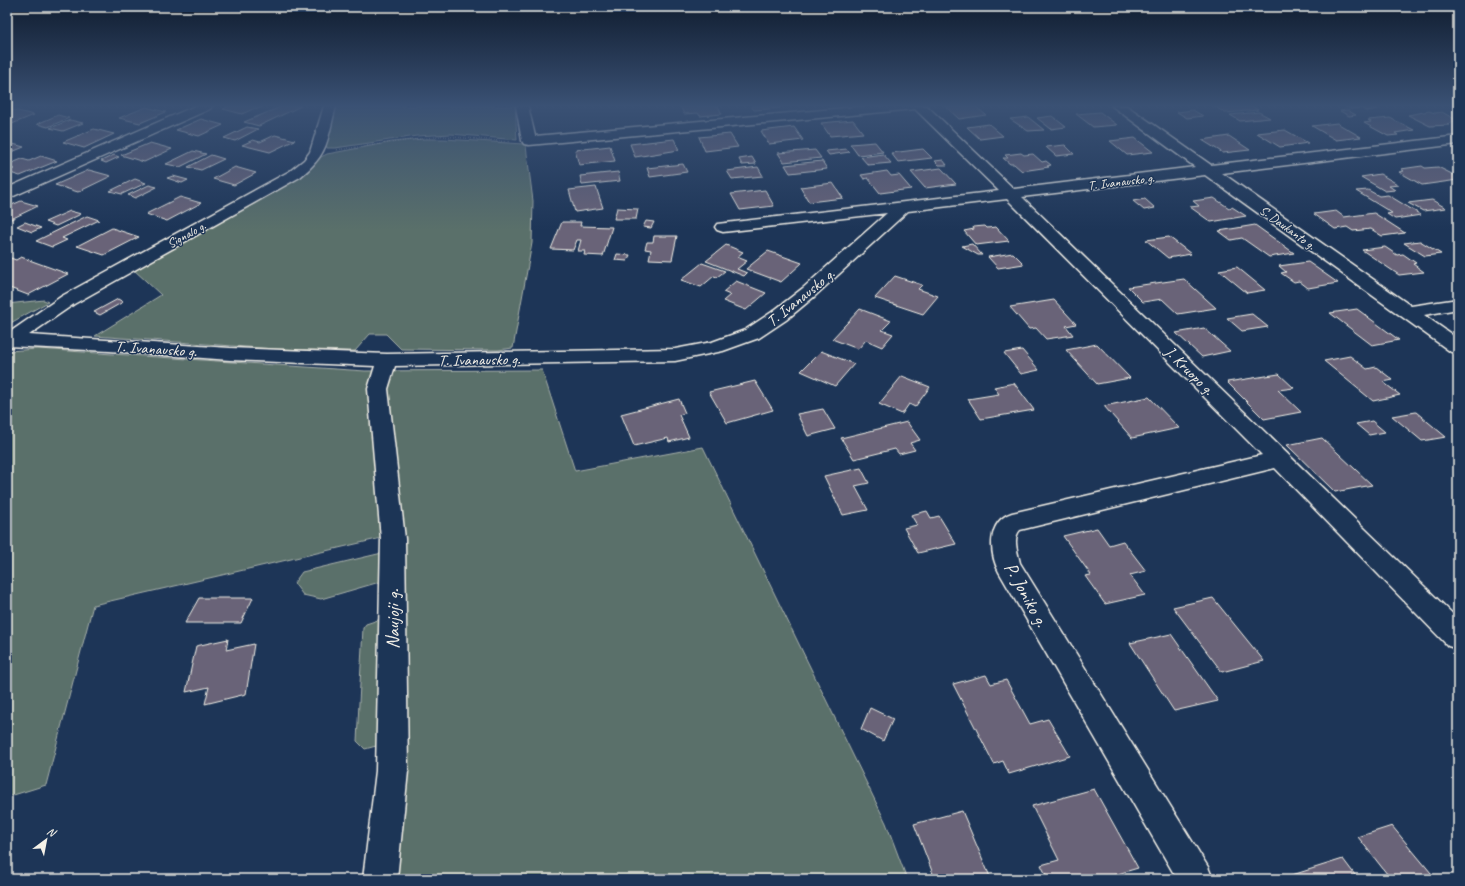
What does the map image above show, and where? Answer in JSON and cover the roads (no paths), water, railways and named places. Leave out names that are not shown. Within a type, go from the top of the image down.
[{"type":"street","points":[[7,194],[113,147]]},
{"type":"street","name":"Signalo g.","points":[[9,339],[68,300],[295,174],[309,163],[317,152],[318,147]]},
{"type":"street","name":"J. Kruopo g.","points":[[962,147],[1280,459],[1458,637]]},
{"type":"street","name":"S. Daukanto g.","points":[[1176,147],[1458,348]]},
{"type":"street","name":"T. Ivanausko g.","points":[[723,227],[1209,171],[1399,147]]},
{"type":"street","name":"T. Ivanausko g.","points":[[9,339],[230,354],[387,360],[675,355],[716,347],[752,334],[779,316],[809,292],[903,207]]},
{"type":"street","points":[[1407,312],[1458,304]]},
{"type":"street","name":"Naujoji g.","points":[[380,879],[392,771],[393,539],[378,389],[387,360]]},
{"type":"street","name":"P. Joniko g.","points":[[1196,879],[1008,565],[1003,544],[1004,534],[1007,527],[1012,522],[1280,459]]}]
